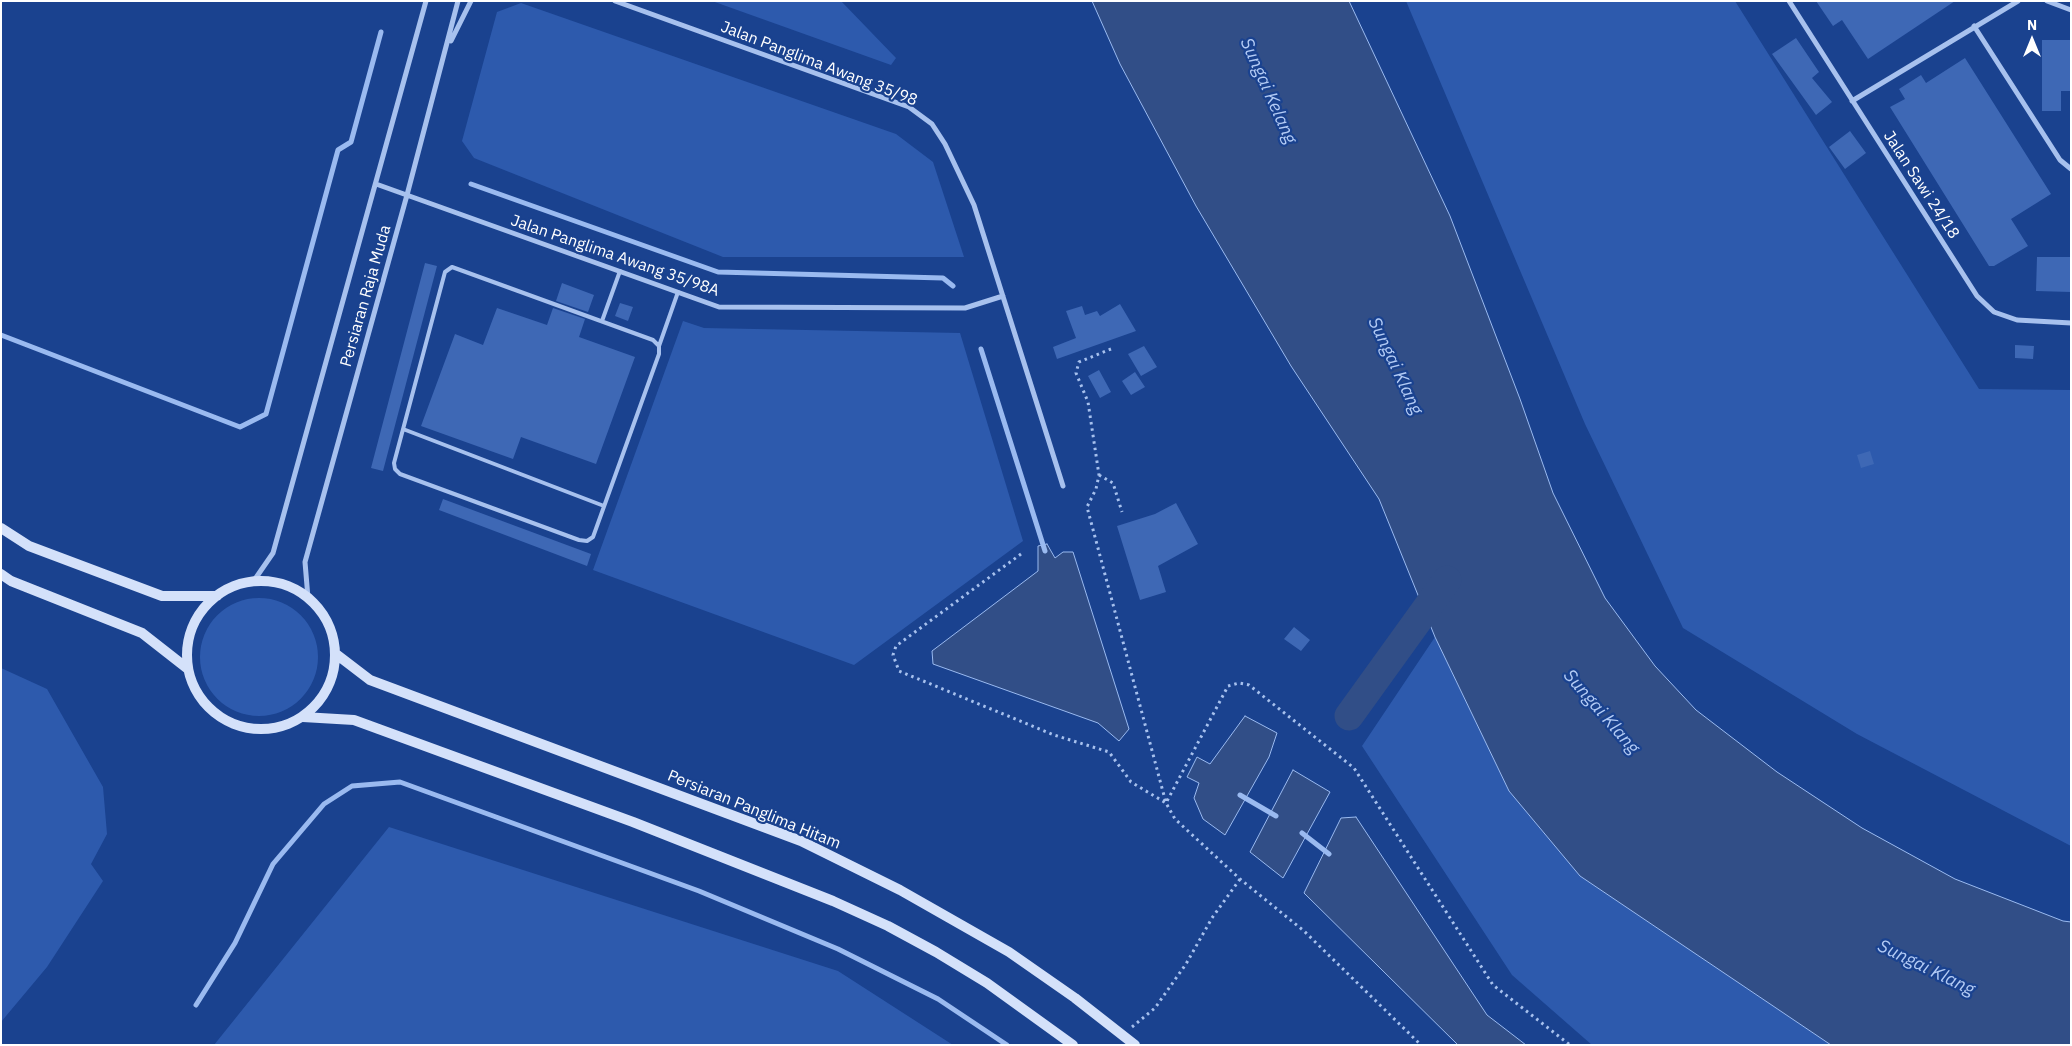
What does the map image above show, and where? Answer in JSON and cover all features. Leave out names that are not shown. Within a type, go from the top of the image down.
[{"type":"main road","points":[[1,528],[29,546],[162,596],[217,596]]},
{"type":"main road","points":[[1,574],[11,581],[142,633],[188,669]]},
{"type":"main road","points":[[253,582],[282,584],[308,598],[323,614],[332,633],[336,654],[332,678],[321,700],[303,717],[286,725],[267,729],[248,728],[231,723],[216,714],[203,701],[193,686],[188,669],[187,652],[189,636],[195,621],[205,607],[217,596],[234,586],[253,582]]},
{"type":"main road","name":"Persiaran Panglima Hitam","points":[[336,654],[370,680],[801,842],[900,890],[1008,952],[1123,1034],[1135,1045]]},
{"type":"main road","points":[[303,717],[354,720],[634,822],[833,901],[888,926],[936,952],[987,983],[1073,1045]]},
{"type":"street","name":"Persiaran Raja Muda","points":[[253,582],[273,553],[426,1]]},
{"type":"street","name":"Persiaran Raja Muda","points":[[308,598],[305,562],[407,195],[458,1]]},
{"type":"street","points":[[445,51],[471,1]]},
{"type":"street","name":"Jalan Panglima Awang 35/98","points":[[614,1],[909,108],[932,124],[945,144],[974,205],[1063,486]]},
{"type":"street","name":"Jalan Sawi 24/18","points":[[1789,1],[1977,296],[1994,312],[2018,320],[2071,323]]},
{"type":"street","points":[[1852,101],[2018,1]]},
{"type":"street","points":[[2047,1],[2071,10]]},
{"type":"street","points":[[1974,26],[2060,160],[2071,169]]},
{"type":"street","name":"Jalan Panglima Awang 35/98A","points":[[376,184],[719,307],[965,308],[1003,296]]},
{"type":"lane","points":[[659,346],[652,340],[452,267],[445,272],[394,463],[395,470],[400,474],[579,540],[587,541],[593,537],[659,354],[659,346],[678,292]]},
{"type":"lane","points":[[602,322],[620,271]]},
{"type":"lane","points":[[404,429],[604,506]]},
{"type":"path","points":[[1111,349],[1080,362],[1076,373],[1088,402],[1099,475],[1096,490],[1087,507],[1166,803],[1175,819],[1240,879],[1304,931],[1421,1045]]},
{"type":"path","points":[[1099,475],[1113,483],[1122,512]]},
{"type":"path","points":[[1021,554],[896,646],[893,655],[900,671],[1054,735],[1109,752],[1131,782],[1166,803]]},
{"type":"path","points":[[1166,803],[1228,686],[1238,683],[1249,685],[1354,768],[1493,985],[1570,1045]]},
{"type":"path","points":[[1123,1034],[1155,1008],[1186,964],[1212,918],[1240,879]]},
{"type":"shaded area","points":[[712,1],[841,1],[896,58],[891,65]]},
{"type":"shaded area","points":[[1406,1],[1735,1],[1979,389],[2071,390],[2071,846],[1857,734],[1683,628],[1585,424]]},
{"type":"shaded area","points":[[521,3],[896,134],[933,162],[964,257],[723,257],[474,158],[462,141],[497,12]]},
{"type":"shaded area","points":[[683,321],[704,328],[960,333],[1023,541],[854,665],[593,570]]},
{"type":"shaded area","points":[[259,598],[282,603],[301,615],[313,634],[318,657],[313,680],[301,699],[282,711],[259,716],[236,711],[217,699],[205,680],[200,657],[205,634],[217,615],[236,603]]},
{"type":"shaded area","points":[[1435,637],[1509,791],[1580,876],[1831,1045],[1592,1045],[1512,975],[1362,746]]},
{"type":"shaded area","points":[[1,668],[47,689],[103,787],[107,834],[91,864],[103,881],[47,967],[1,1022]]},
{"type":"shaded area","points":[[389,827],[838,971],[953,1045],[214,1045]]},
{"type":"water","points":[[1092,1],[1349,1],[1450,216],[1520,399],[1553,493],[1605,598],[1655,666],[1696,710],[1777,772],[1862,828],[1955,879],[2063,921],[2071,922],[2071,1045],[1831,1045],[1580,876],[1509,791],[1435,637],[1379,499],[1291,366],[1196,206],[1120,64]]},
{"type":"water","points":[[1047,544],[1055,558],[1063,552],[1073,552],[1129,729],[1119,741],[1098,723],[933,664],[932,651],[1038,571],[1038,546]]},
{"type":"water","points":[[1245,716],[1277,733],[1269,757],[1225,835],[1203,819],[1194,798],[1199,783],[1187,777],[1197,757],[1210,764]]},
{"type":"water","points":[[1293,770],[1330,792],[1283,878],[1250,852]]},
{"type":"water","points":[[1356,817],[1487,1015],[1526,1045],[1458,1045],[1304,893],[1341,818]]},
{"type":"building","points":[[1816,1],[1955,1],[1868,59],[1842,20],[1833,26]]},
{"type":"building","points":[[1796,38],[1819,72],[1812,78],[1832,102],[1816,115],[1772,54]]},
{"type":"building","points":[[2042,40],[2071,40],[2071,91],[2061,91],[2061,111],[2042,111]]},
{"type":"building","points":[[1965,58],[2051,194],[2011,219],[2028,246],[1994,266],[1989,266],[1890,107],[1905,99],[1899,89],[1921,75],[1926,83]]},
{"type":"building","points":[[1850,131],[1866,153],[1845,169],[1829,147]]},
{"type":"building","points":[[2037,257],[2071,257],[2071,292],[2036,291]]},
{"type":"building","points":[[425,263],[437,266],[383,471],[371,468]]},
{"type":"building","points":[[562,283],[594,295],[588,312],[556,301]]},
{"type":"building","points":[[620,303],[633,307],[628,321],[615,316]]},
{"type":"building","points":[[1120,304],[1136,331],[1057,359],[1053,347],[1076,338],[1066,311],[1082,306],[1085,315],[1097,311],[1100,316]]},
{"type":"building","points":[[497,308],[547,325],[553,308],[585,319],[579,337],[635,357],[596,464],[521,437],[513,459],[421,426],[455,334],[483,345]]},
{"type":"building","points":[[2015,345],[2034,346],[2033,359],[2015,358]]},
{"type":"building","points":[[1144,346],[1157,367],[1141,376],[1128,354]]},
{"type":"building","points":[[1099,370],[1111,392],[1100,398],[1088,376]]},
{"type":"building","points":[[1135,372],[1145,387],[1131,395],[1122,381]]},
{"type":"building","points":[[1870,451],[1874,464],[1861,468],[1857,455]]},
{"type":"building","points":[[443,499],[591,554],[587,566],[439,510]]},
{"type":"building","points":[[1176,503],[1198,544],[1158,566],[1166,592],[1140,600],[1117,526],[1155,514]]},
{"type":"building","points":[[1294,627],[1310,640],[1301,651],[1284,639]]},
{"type":"waterway","points":[[1,335],[240,427],[266,414],[338,150],[351,142],[381,32]]},
{"type":"waterway","points":[[471,184],[718,272],[943,278],[953,286]]},
{"type":"waterway","points":[[981,349],[1045,551]]},
{"type":"waterway","points":[[1349,716],[1447,580]]},
{"type":"waterway","points":[[196,1005],[235,943],[273,864],[324,804],[352,786],[400,782],[699,891],[838,949],[938,999],[1007,1045]]},
{"type":"waterway","points":[[1240,795],[1276,816]]},
{"type":"waterway","points":[[1302,833],[1329,854]]},
{"type":"water label","name":"Sungai Kelang","points":[[1268,91]]},
{"type":"water label","name":"Sungai Klang","points":[[1395,366]]},
{"type":"water label","name":"Sungai Klang","points":[[1601,712]]},
{"type":"water label","name":"Sungai Klang","points":[[1926,968]]}]
